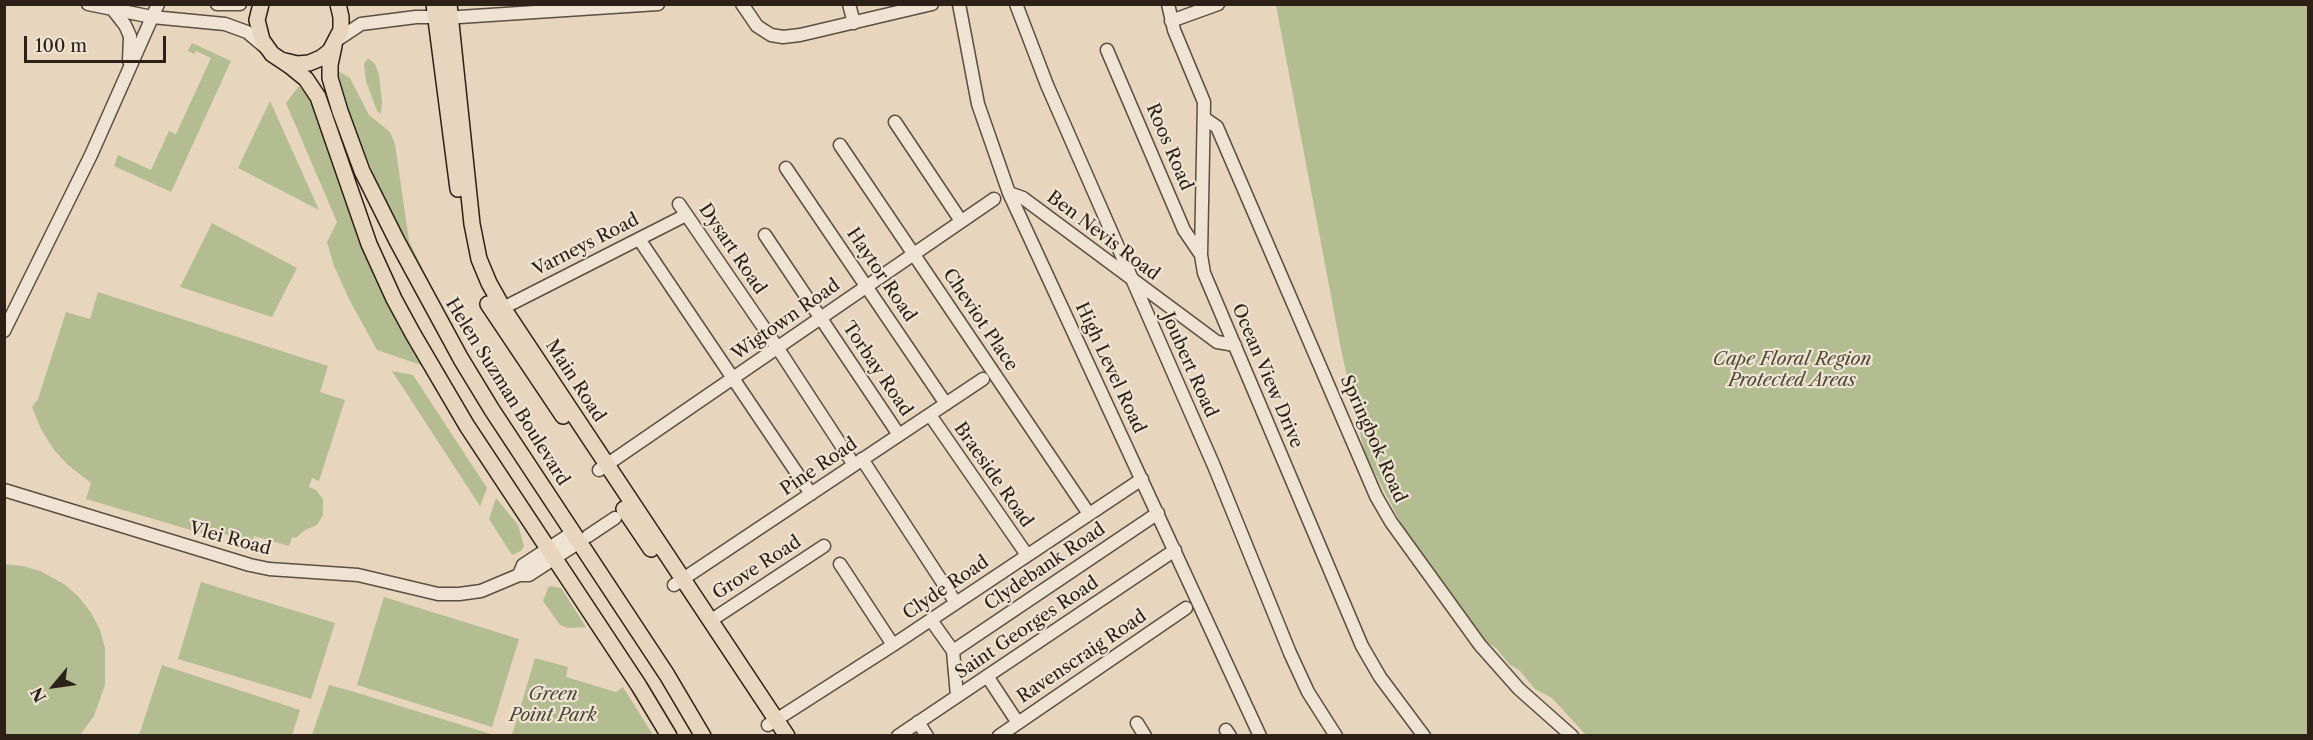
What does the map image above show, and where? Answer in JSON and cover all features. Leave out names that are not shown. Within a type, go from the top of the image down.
[{"type":"main road","points":[[261,4],[258,29],[266,48],[306,79],[318,97],[369,244],[413,334],[468,426],[669,735]]},
{"type":"main road","name":"Helen Suzman Boulevard","points":[[338,4],[342,23],[330,64],[332,87],[348,134],[375,199],[467,368],[579,538],[703,735]]},
{"type":"main road","name":"Main Road","points":[[442,11],[456,78],[475,239],[484,271],[503,308],[603,467],[773,726],[787,735]]},
{"type":"main road","name":"Main Road","points":[[442,11],[463,230],[472,268],[494,312],[603,467]]},
{"type":"main road","points":[[282,60],[296,64],[309,63],[323,57],[336,43]]},
{"type":"main road","name":"Main Road","points":[[679,582],[710,621],[773,726]]},
{"type":"street","points":[[88,4],[152,17],[231,25],[251,34],[266,48]]},
{"type":"street","points":[[4,331],[91,155],[158,4]]},
{"type":"street","points":[[217,4],[240,4]]},
{"type":"street","points":[[336,43],[361,24],[416,17],[442,11],[658,4]]},
{"type":"street","points":[[742,4],[757,26],[764,32],[779,37],[800,36],[932,4]]},
{"type":"street","points":[[849,4],[854,23]]},
{"type":"street","name":"High Level Road","points":[[959,4],[978,104],[1009,193],[1260,735]]},
{"type":"street","name":"Joubert Road","points":[[1016,4],[1047,84],[1214,466],[1290,653],[1308,692],[1336,735]]},
{"type":"street","name":"Ocean View Drive","points":[[1168,4],[1171,21],[1201,92],[1204,118],[1201,255],[1204,273],[1362,646],[1380,677],[1424,735]]},
{"type":"street","points":[[1171,21],[1218,4]]},
{"type":"street","points":[[114,10],[130,36],[126,77]]},
{"type":"street","name":"Roos Road","points":[[1107,50],[1185,230],[1201,255]]},
{"type":"street","name":"Springbok Road","points":[[1204,118],[1217,128],[1376,496],[1391,522],[1480,645],[1519,689],[1572,735]]},
{"type":"street","points":[[895,122],[961,221]]},
{"type":"street","name":"Cheviot Place","points":[[840,145],[1089,514]]},
{"type":"street","name":"Haytor Road","points":[[786,168],[946,404]]},
{"type":"street","name":"Ben Nevis Road","points":[[1009,193],[1023,198],[1217,342],[1235,345]]},
{"type":"street","name":"Wigtown Road","points":[[603,467],[994,199]]},
{"type":"street","name":"Varneys Road","points":[[503,308],[639,239],[683,210]]},
{"type":"street","name":"Dysart Road","points":[[683,210],[956,603]]},
{"type":"street","name":"Torbay Road","points":[[765,235],[899,435]]},
{"type":"street","points":[[639,239],[811,494]]},
{"type":"street","name":"Pine Road","points":[[679,582],[984,379]]},
{"type":"street","name":"Braeside Road","points":[[930,415],[1027,555]]},
{"type":"street","name":"Clyde Road","points":[[773,726],[1142,479]]},
{"type":"street","name":"Vlei Road","points":[[4,490],[187,547],[269,569],[358,575],[423,592],[448,594],[481,591],[519,575],[530,575],[552,553],[615,518]]},
{"type":"street","name":"Clydebank Road","points":[[952,651],[1158,513]]},
{"type":"street","name":"Grove Road","points":[[710,621],[824,546]]},
{"type":"street","name":"Saint Georges Road","points":[[898,735],[1175,550]]},
{"type":"street","points":[[840,564],[894,645]]},
{"type":"street","name":"Ravenscraig Road","points":[[999,735],[1186,608]]},
{"type":"street","points":[[931,620],[952,651],[957,696]]},
{"type":"street","points":[[987,676],[1018,723]]},
{"type":"street","points":[[918,722],[927,735]]},
{"type":"street","points":[[1137,723],[1145,735]]},
{"type":"green space","name":"Cape Floral Region Protected Areas","points":[[1276,5],[2308,5],[2308,735],[1586,735],[1552,698],[1535,689],[1520,671],[1509,664],[1497,649],[1487,642],[1403,527],[1365,454],[1356,416],[1361,413],[1349,385],[1341,349]]},
{"type":"green space","points":[[192,43],[231,61],[171,192],[114,166],[118,155],[151,170],[169,131],[176,134],[211,58],[196,51],[194,54],[188,51]]},
{"type":"green space","points":[[368,58],[375,64],[379,75],[381,114],[377,111],[366,81],[364,64]]},
{"type":"green space","points":[[338,71],[350,78],[369,115],[390,132],[395,144],[409,241],[431,286],[423,279],[404,244],[381,192],[349,115]]},
{"type":"green space","points":[[299,86],[309,98],[319,120],[352,219],[376,281],[407,341],[424,366],[377,350],[334,266],[327,242],[337,222],[286,103]]},
{"type":"green space","points":[[270,101],[319,210],[238,168]]},
{"type":"green space","points":[[212,223],[297,268],[272,317],[180,287]]},
{"type":"green space","points":[[98,292],[328,366],[320,392],[345,400],[319,481],[312,478],[309,487],[316,490],[323,499],[323,515],[317,525],[305,530],[296,538],[292,537],[289,546],[254,536],[252,543],[218,532],[216,536],[212,534],[211,536],[86,499],[91,483],[68,465],[54,450],[41,429],[32,407],[38,399],[66,312],[90,319]]},
{"type":"green space","points":[[392,371],[413,375],[487,488],[480,506]]},
{"type":"green space","points":[[496,498],[518,525],[524,546],[521,551],[512,555],[489,519]]},
{"type":"green space","points":[[4,564],[40,571],[64,584],[90,611],[100,630],[105,648],[105,685],[94,716],[80,735],[5,735]]},
{"type":"green space","points":[[201,582],[335,623],[311,699],[178,659]]},
{"type":"green space","points":[[549,586],[561,588],[586,627],[568,628],[560,625],[543,601]]},
{"type":"green space","points":[[384,597],[519,639],[492,727],[357,685]]},
{"type":"green space","name":"Green Point Park","points":[[535,658],[568,667],[566,677],[616,692],[623,687],[653,735],[512,735]]},
{"type":"green space","points":[[162,665],[300,710],[292,735],[139,735]]},
{"type":"green space","points":[[329,685],[348,690],[494,735],[312,735]]}]
